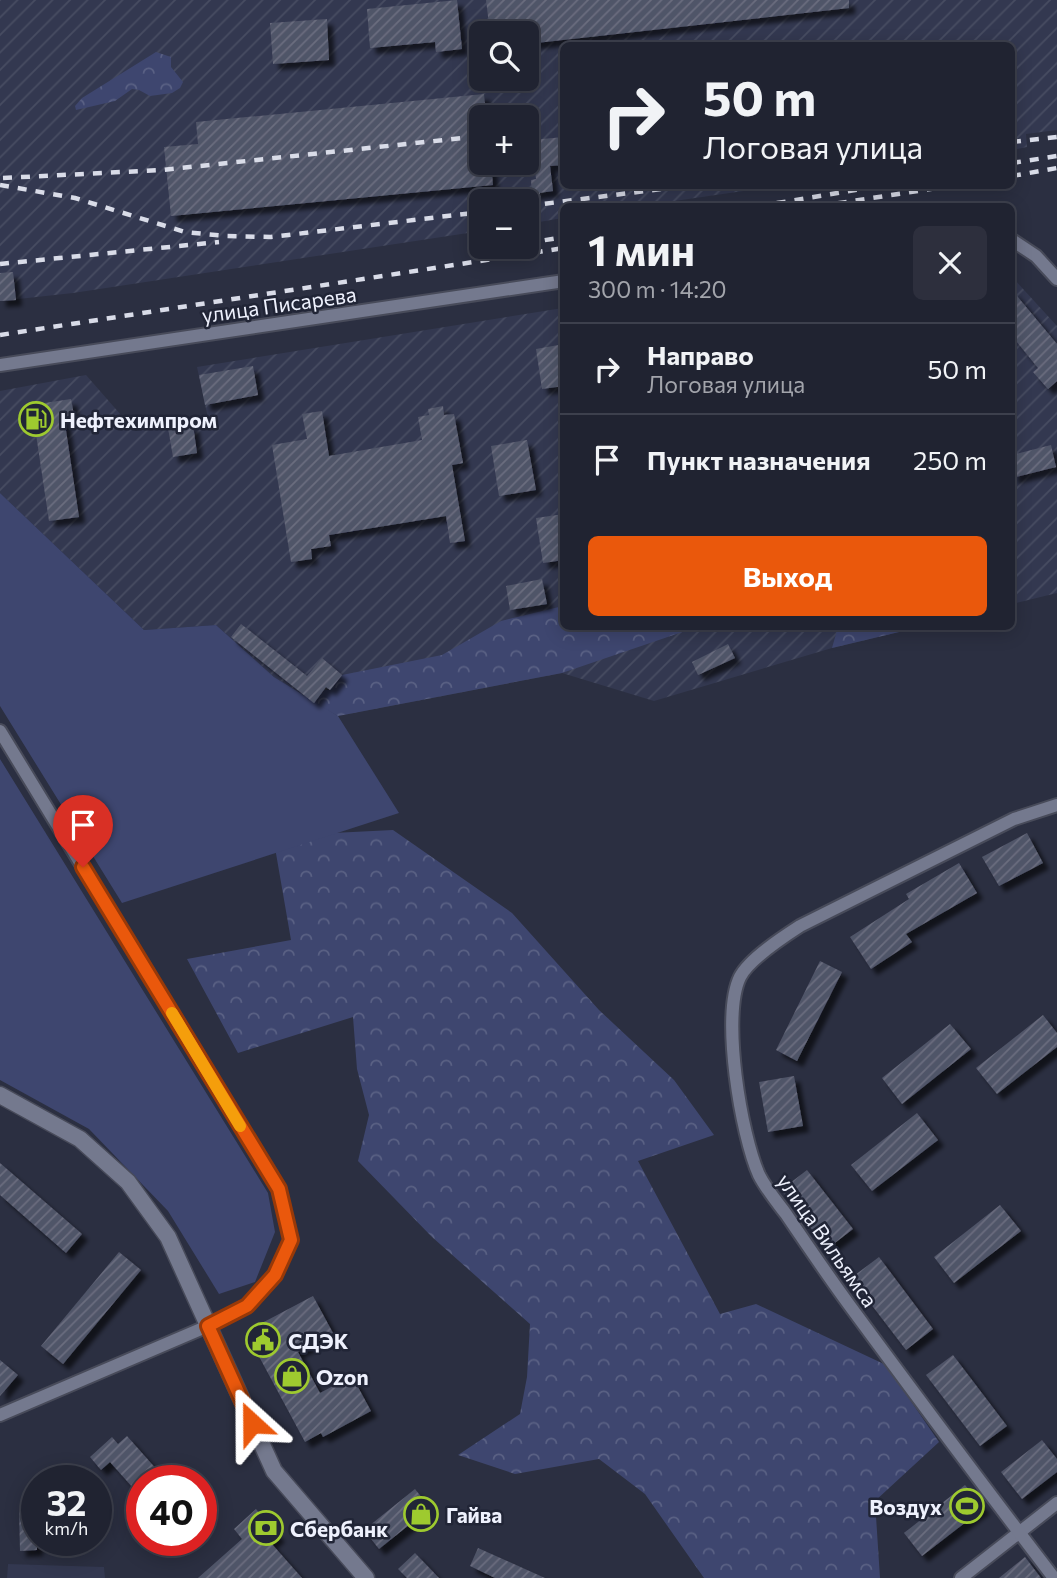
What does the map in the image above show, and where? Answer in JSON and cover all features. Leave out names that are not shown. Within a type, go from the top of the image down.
[{"type":"street","points":[[1015,242],[1036,256],[1057,279]]},
{"type":"street","name":"улица Писарева","points":[[0,365],[560,282]]},
{"type":"street","points":[[0,731],[279,1189],[291,1240],[275,1275],[247,1306],[208,1326],[0,1415]]},
{"type":"street","name":"улица Вильямса","points":[[1054,1578],[829,1277],[760,1176],[750,1146],[736,1074],[731,1024],[732,1000],[741,975],[771,944],[800,926],[1014,819],[1057,805]]},
{"type":"street","points":[[0,1095],[80,1139],[128,1182],[168,1237],[274,1471],[366,1578]]},
{"type":"street","points":[[961,1578],[1057,1503]]},
{"type":"shaded area","points":[[0,0],[1057,0],[1057,130],[1026,134],[1027,147],[1015,149],[1015,42],[560,42],[560,189],[756,189],[661,203],[560,203],[560,218],[539,222],[539,189],[469,189],[469,233],[73,293],[0,301]]},
{"type":"shaded area","points":[[1015,280],[1057,326],[1057,593],[1015,603]]},
{"type":"shaded area","points":[[560,308],[560,630],[907,630],[832,648],[654,701],[562,673],[338,716],[274,677],[216,625],[144,630],[0,493],[0,391],[86,375],[135,431],[208,418],[197,367]]},
{"type":"shaded area","points":[[8,1564],[104,1567],[105,1578],[7,1578]]},
{"type":"green space","points":[[156,52],[171,57],[171,67],[183,82],[180,88],[172,93],[150,96],[132,89],[115,101],[76,110],[75,106],[82,98]]},
{"type":"green space","points":[[0,493],[144,630],[216,625],[274,677],[338,716],[399,813],[122,903],[0,706]]},
{"type":"green space","points":[[560,607],[560,630],[688,630],[562,673],[338,716],[314,703],[324,690],[330,690],[342,675],[442,655],[501,621]]},
{"type":"green space","points":[[837,630],[907,630],[832,648]]},
{"type":"green space","points":[[0,759],[268,1193],[275,1232],[255,1282],[219,1294],[168,1211],[89,1129],[0,1080]]},
{"type":"green space","points":[[393,830],[512,913],[599,1010],[674,1080],[714,1135],[638,1161],[720,1314],[756,1304],[886,1365],[939,1442],[875,1501],[880,1578],[704,1578],[645,1494],[599,1459],[515,1474],[458,1455],[520,1414],[527,1377],[530,1324],[432,1237],[358,1161],[369,1115],[357,1069],[353,1017],[238,1053],[187,959],[291,940],[273,836]]},
{"type":"building","points":[[457,0],[462,49],[436,52],[435,42],[370,48],[367,9]]},
{"type":"building","points":[[486,0],[849,0],[849,8],[539,43],[539,21],[489,21]]},
{"type":"building","points":[[327,19],[329,60],[273,64],[270,23]]},
{"type":"building","points":[[484,94],[485,105],[469,105],[469,175],[492,175],[493,185],[171,216],[164,147],[198,144],[196,122]]},
{"type":"building","points":[[560,137],[560,165],[550,166],[553,191],[539,193],[539,189],[532,189],[531,180],[536,179],[535,175],[539,175],[539,139]]},
{"type":"building","points":[[13,272],[16,300],[0,301],[0,273]]},
{"type":"building","points":[[1015,294],[1057,344],[1057,381],[1048,389],[1033,372],[1038,368],[1015,340]]},
{"type":"building","points":[[560,345],[560,387],[542,389],[536,349]]},
{"type":"building","points":[[253,366],[258,395],[205,405],[199,375]]},
{"type":"building","points":[[71,399],[74,415],[64,417],[79,517],[49,521],[34,421],[27,422],[25,406]]},
{"type":"building","points":[[443,406],[444,415],[454,414],[463,463],[452,465],[465,541],[450,543],[446,516],[329,535],[331,546],[311,549],[312,559],[291,562],[272,445],[307,439],[302,414],[322,411],[329,456],[422,440],[418,417],[429,415],[428,409]]},
{"type":"building","points":[[193,425],[197,453],[173,457],[168,428]]},
{"type":"building","points":[[527,440],[536,490],[499,496],[491,446]]},
{"type":"building","points":[[1051,445],[1056,467],[1015,477],[1015,454]]},
{"type":"building","points":[[560,515],[560,561],[543,563],[536,518]]},
{"type":"building","points":[[542,579],[547,604],[510,610],[506,586]]},
{"type":"building","points":[[241,624],[307,676],[322,658],[342,675],[330,690],[326,687],[314,703],[231,637]]},
{"type":"building","points":[[728,644],[735,658],[698,675],[692,662]]},
{"type":"building","points":[[1027,833],[1043,863],[999,886],[982,857]]},
{"type":"building","points":[[959,863],[977,893],[906,934],[912,942],[871,969],[850,937],[909,899],[906,894]]},
{"type":"building","points":[[820,961],[842,972],[797,1061],[776,1050]]},
{"type":"building","points":[[1043,1015],[1057,1033],[1057,1047],[997,1094],[976,1068]]},
{"type":"building","points":[[950,1024],[971,1049],[902,1104],[882,1078]]},
{"type":"building","points":[[794,1076],[803,1126],[768,1132],[759,1082]]},
{"type":"building","points":[[917,1113],[938,1140],[872,1191],[851,1165]]},
{"type":"building","points":[[0,1163],[82,1234],[66,1253],[0,1195]]},
{"type":"building","points":[[807,1170],[853,1229],[827,1249],[781,1190]]},
{"type":"building","points":[[1000,1205],[1021,1231],[954,1283],[934,1257]]},
{"type":"building","points":[[119,1252],[141,1270],[63,1364],[41,1346]]},
{"type":"building","points":[[879,1257],[933,1329],[906,1350],[851,1278]]},
{"type":"building","points":[[313,1296],[333,1333],[298,1352],[320,1393],[352,1376],[371,1411],[323,1437],[321,1433],[305,1442],[248,1336],[264,1327],[262,1323]]},
{"type":"building","points":[[953,1355],[1007,1426],[980,1446],[926,1375]]},
{"type":"building","points":[[0,1360],[18,1375],[0,1396]]},
{"type":"building","points":[[127,1436],[153,1465],[126,1465],[126,1480],[110,1462],[107,1465],[97,1465],[90,1457],[112,1437],[118,1444]]},
{"type":"building","points":[[1042,1440],[1057,1459],[1057,1472],[1022,1499],[1001,1472]]},
{"type":"building","points":[[965,1485],[984,1508],[922,1556],[904,1533]]},
{"type":"building","points":[[415,1489],[430,1508],[379,1549],[364,1530]]},
{"type":"building","points":[[256,1509],[279,1536],[271,1543],[302,1578],[198,1578],[242,1539],[234,1529]]},
{"type":"building","points":[[19,1510],[21,1510],[20,1551]]},
{"type":"building","points":[[478,1548],[545,1578],[495,1578],[470,1566]]},
{"type":"building","points":[[415,1553],[439,1578],[407,1578],[398,1569]]},
{"type":"building","points":[[1025,1557],[1041,1578],[999,1578]]},
{"type":"railway","points":[[3,178],[162,170],[469,137]]},
{"type":"railway","points":[[1015,142],[1057,137]]},
{"type":"railway","points":[[1015,163],[1057,156]]},
{"type":"railway","points":[[1015,175],[1057,168]]},
{"type":"railway","points":[[0,185],[75,198],[185,232],[225,236],[271,237],[469,213]]},
{"type":"railway","points":[[539,204],[661,189]]},
{"type":"railway","points":[[777,203],[862,189]]},
{"type":"railway","points":[[840,203],[930,189]]},
{"type":"railway","points":[[539,241],[560,238]]},
{"type":"railway","points":[[0,264],[219,242]]},
{"type":"railway","points":[[0,335],[560,249]]},
{"type":"slow traffic","points":[[172,1013],[240,1126]]},
{"type":"place","name":"Нефтехимпром","points":[[36,419]]},
{"type":"place","name":"СДЭК","points":[[263,1340]]},
{"type":"place","name":"Ozon","points":[[292,1376]]},
{"type":"place","name":"Воздух","points":[[967,1506]]},
{"type":"place","name":"Гайва","points":[[421,1514]]},
{"type":"place","name":"Сбербанк","points":[[266,1528]]},
{"type":"route","points":[[83,867],[279,1189],[291,1240],[275,1275],[247,1306],[208,1326],[252,1423]]}]
